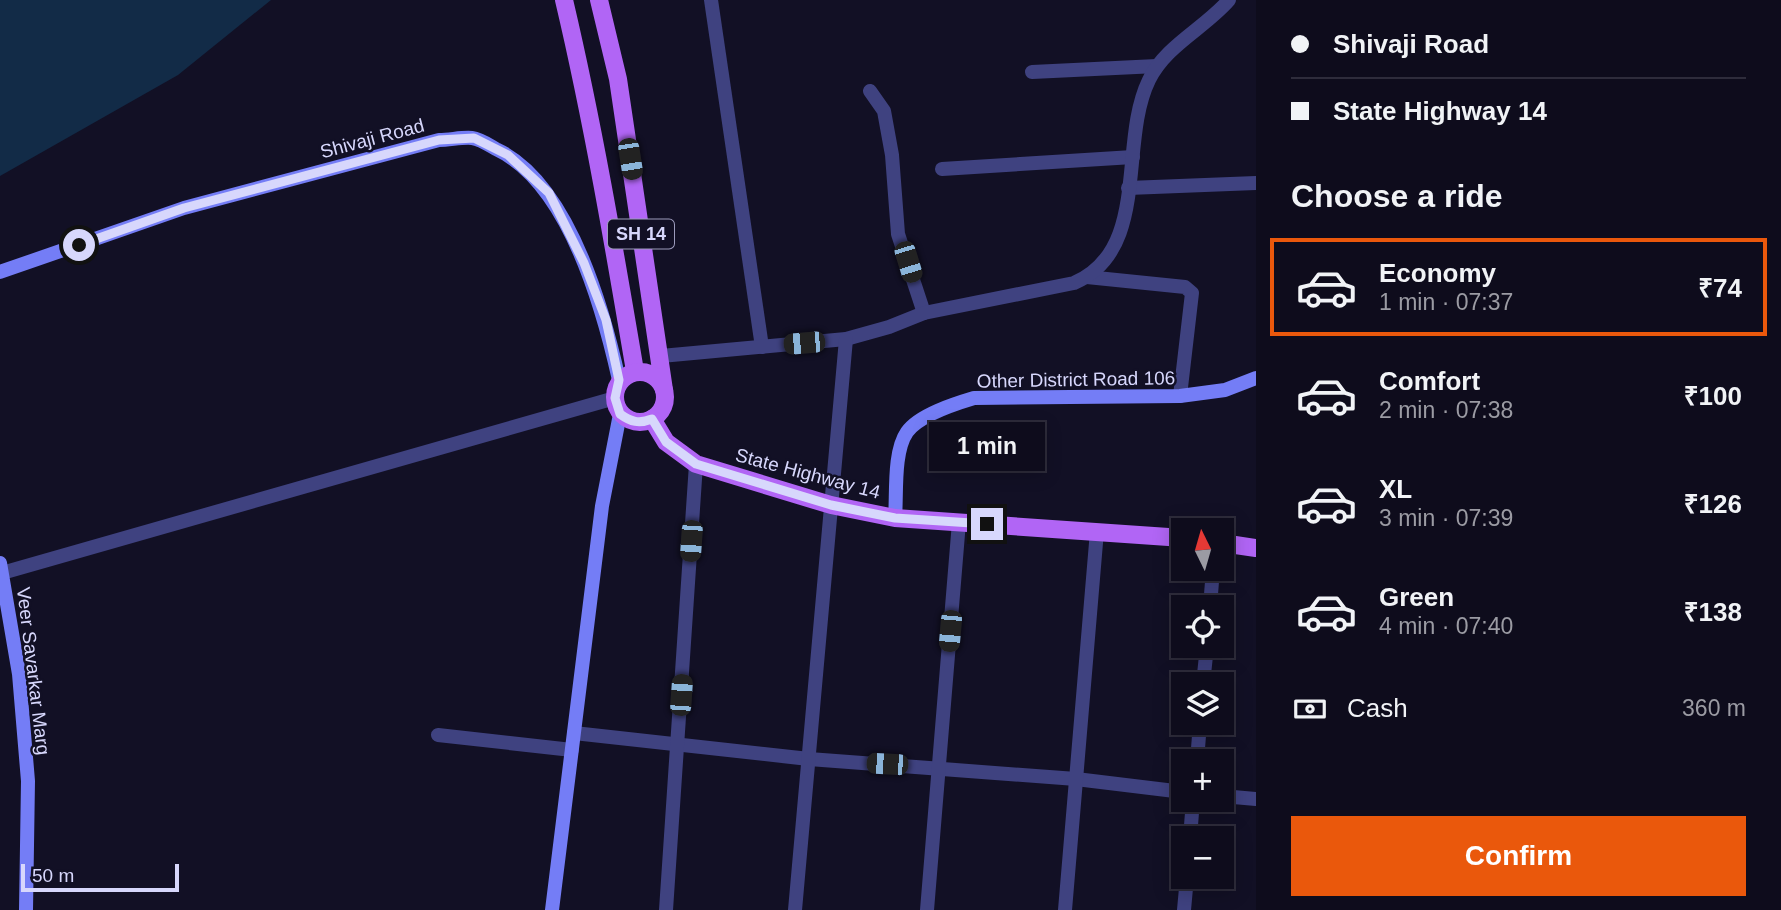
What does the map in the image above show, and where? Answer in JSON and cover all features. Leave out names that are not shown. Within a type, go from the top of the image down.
[{"type":"main road","name":"SH 14","points":[[564,0],[584,83],[622,391]]},
{"type":"main road","name":"SH 14","points":[[599,0],[618,79],[664,390]]},
{"type":"main road","points":[[653,375],[664,390],[663,406],[652,419],[643,423],[635,422],[622,391],[653,375]]},
{"type":"main road","name":"State Highway 14","points":[[652,419],[666,442],[696,464],[831,505],[895,518],[1171,537]]},
{"type":"main road","points":[[1234,545],[1256,548]]},
{"type":"street","points":[[710,0],[762,347]]},
{"type":"street","points":[[661,356],[846,339],[889,327],[924,313],[1074,283],[1087,277],[1099,269],[1111,254],[1121,233],[1142,102],[1149,80],[1157,66],[1228,0]]},
{"type":"street","points":[[1032,72],[1157,66]]},
{"type":"street","points":[[870,91],[884,111],[898,234],[924,313]]},
{"type":"street","name":"Shivaji Road","points":[[0,272],[184,208],[439,140],[474,138],[508,155],[549,193],[584,263],[606,320],[622,391]]},
{"type":"street","points":[[942,169],[1133,157]]},
{"type":"street","points":[[1128,188],[1256,183]]},
{"type":"street","points":[[1087,277],[1189,289],[1192,293],[1180,396]]},
{"type":"street","points":[[795,910],[846,339]]},
{"type":"street","name":"Other District Road 106","points":[[895,518],[899,449],[907,432],[948,406],[974,398],[1180,396],[1225,390],[1256,378]]},
{"type":"street","points":[[1,568],[622,391],[602,506],[552,910]]},
{"type":"street","points":[[666,910],[696,464]]},
{"type":"street","points":[[927,910],[959,522]]},
{"type":"street","points":[[1065,910],[1097,531]]},
{"type":"street","name":"Veer Savarkar Marg","points":[[1,568],[19,674],[28,781],[26,910]]},
{"type":"street","points":[[574,733],[809,759],[1076,779],[1171,791]]},
{"type":"street","points":[[438,735],[572,750]]},
{"type":"street","points":[[1234,797],[1256,799]]},
{"type":"street","points":[[1184,910],[1186,889]]},
{"type":"water","points":[[0,0],[271,0],[178,75],[0,176]]},
{"type":"route","points":[[79,245],[184,208],[439,140],[474,138],[508,155],[549,193],[584,263],[606,320],[619,380],[615,398],[620,414],[635,422],[643,423],[652,419],[666,442],[696,464],[831,505],[895,518],[987,524]]}]
